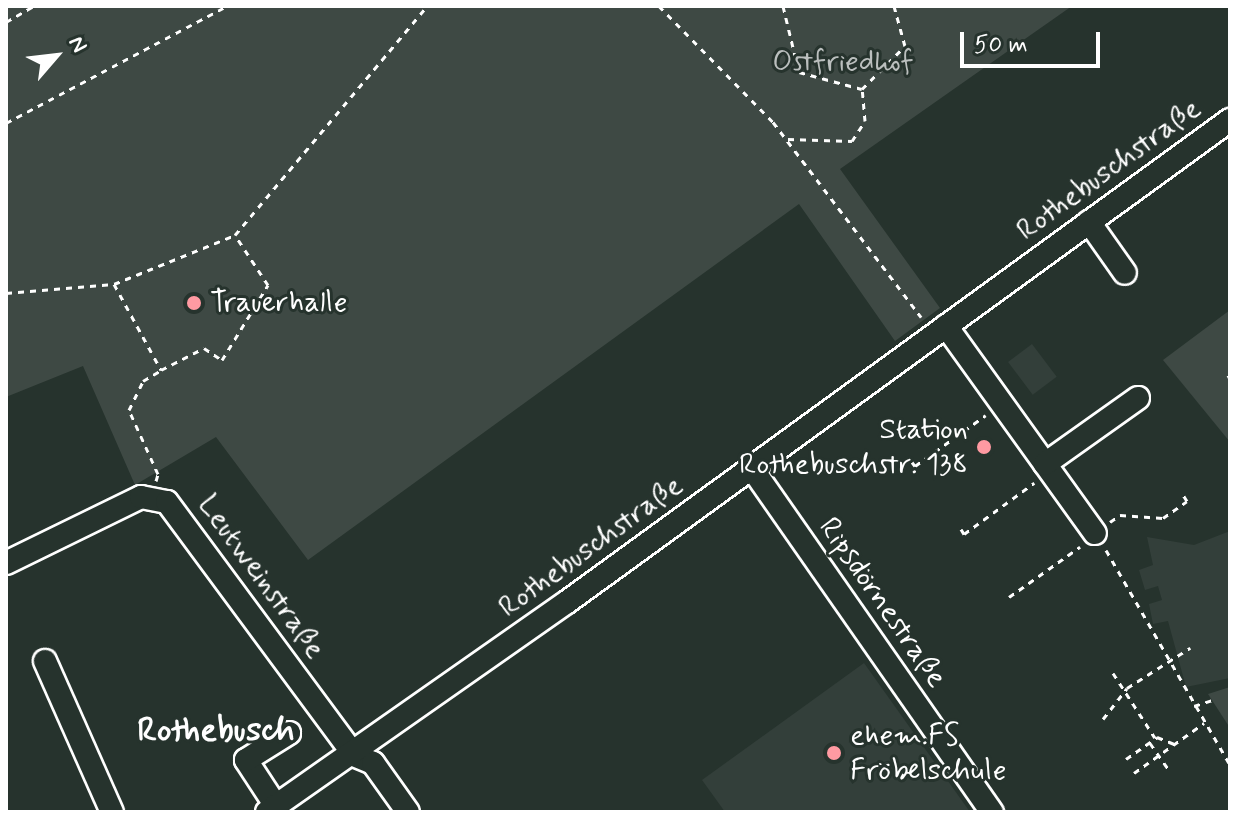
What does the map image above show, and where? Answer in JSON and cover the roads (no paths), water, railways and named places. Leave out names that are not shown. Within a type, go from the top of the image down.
[{"type":"street","name":"Rothebuschstraße","points":[[272,809],[354,755],[1230,120]]},
{"type":"street","points":[[1089,222],[1125,273]]},
{"type":"street","points":[[940,330],[1002,403],[1095,533]]},
{"type":"street","points":[[1048,468],[1138,398]]},
{"type":"street","name":"Ripsdörnestraße","points":[[751,467],[992,812]]},
{"type":"street","name":"Leutweinstraße","points":[[6,563],[150,496],[179,513],[354,755],[373,763],[408,812]]},
{"type":"street","points":[[45,661],[112,812]]},
{"type":"street","points":[[272,809],[246,760],[289,733]]},
{"type":"place","name":"Trauerhalle","points":[[194,303]]},
{"type":"place","name":"Station Rothebuschstr. 138","points":[[984,447]]},
{"type":"place","name":"ehem.FS Fröbelschule","points":[[834,753]]},
{"type":"district","name":"Rothebusch","points":[[216,731]]},
{"type":"park label","name":"Ostfriedhof","points":[[843,62]]}]
